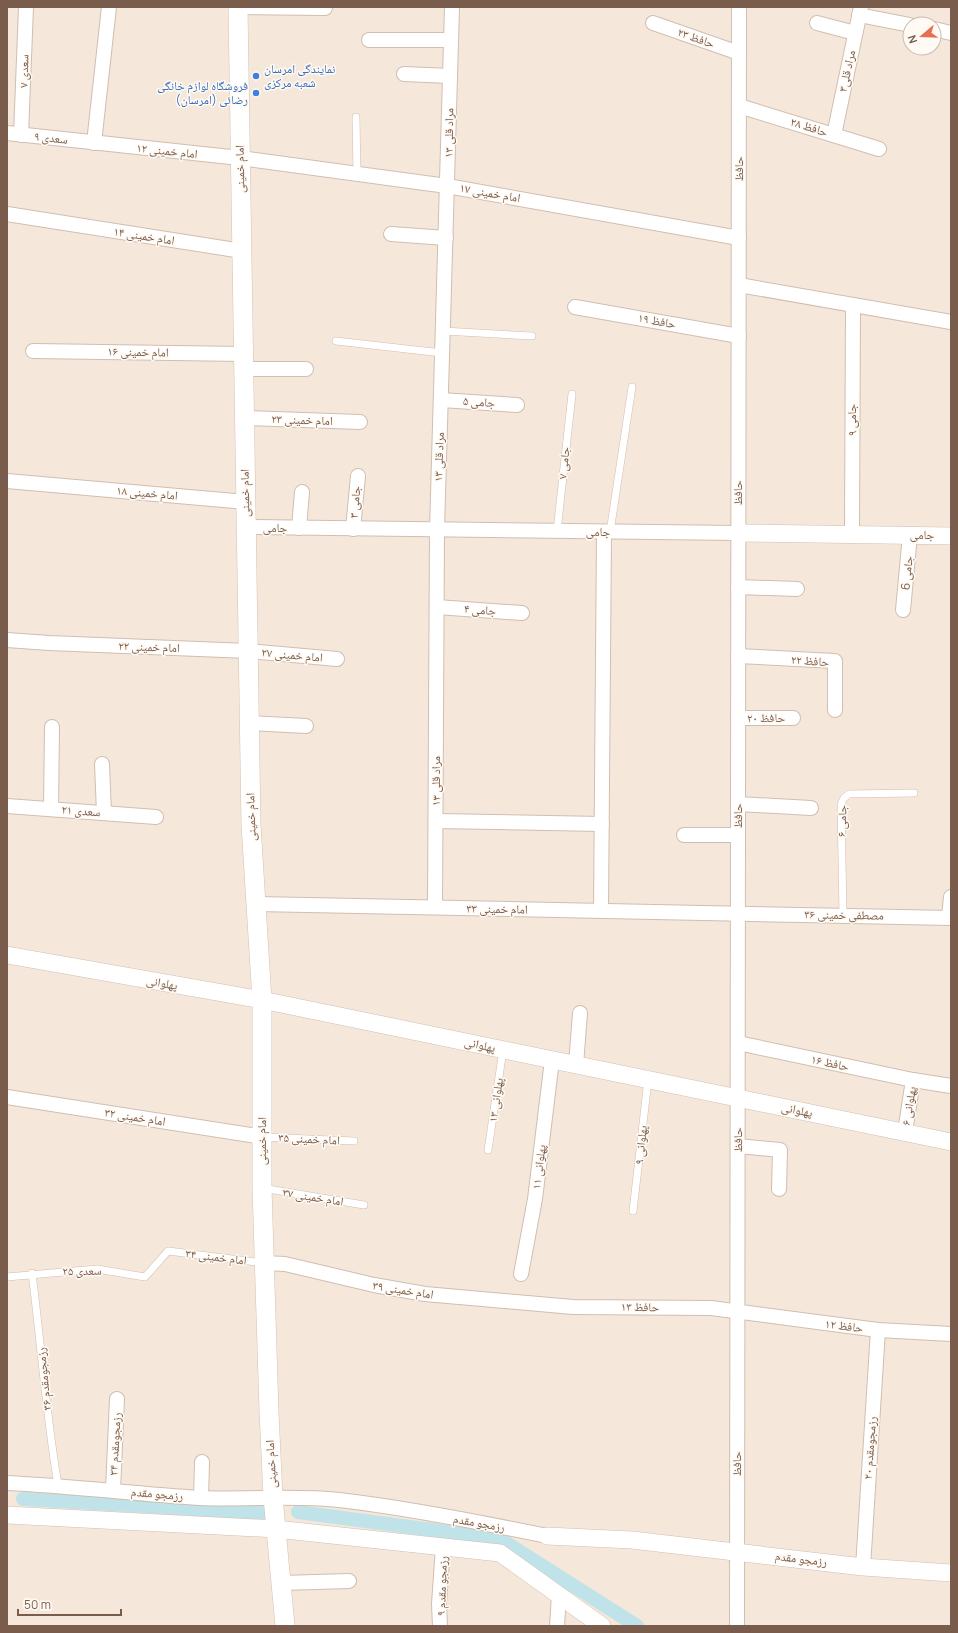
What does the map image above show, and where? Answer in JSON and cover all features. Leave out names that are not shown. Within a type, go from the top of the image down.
[{"type":"main road","name":"امام خمینی","points":[[239,7],[240,158],[251,825],[262,1000],[262,1188],[273,1497],[285,1626]]},
{"type":"street","name":"سعدی ۷","points":[[22,135],[26,7]]},
{"type":"street","points":[[94,143],[109,7]]},
{"type":"street","points":[[239,7],[326,8]]},
{"type":"street","name":"مراد قلی ۱۳","points":[[435,907],[437,530],[452,7]]},
{"type":"street","name":"حافظ","points":[[737,1626],[739,7]]},
{"type":"street","points":[[860,11],[902,23]]},
{"type":"street","name":"مراد قلی۳","points":[[834,135],[860,11]]},
{"type":"street","name":"حافظ ۲۳","points":[[653,23],[739,53]]},
{"type":"street","points":[[817,23],[855,33]]},
{"type":"street","points":[[369,40],[451,40]]},
{"type":"street","points":[[404,74],[450,76]]},
{"type":"street","name":"حافظ ۲۸","points":[[739,106],[879,149]]},
{"type":"street","name":"سعدی ۹","points":[[7,133],[94,143]]},
{"type":"street","name":"امام خمینی ۱۲","points":[[94,143],[240,158]]},
{"type":"street","name":"امام خمینی ۱۷","points":[[240,158],[447,186],[739,238]]},
{"type":"street","name":"امام خمینی ۱۴","points":[[7,214],[242,251]]},
{"type":"street","points":[[391,234],[446,238]]},
{"type":"street","points":[[739,285],[951,322]]},
{"type":"street","name":"جامی ۹","points":[[852,535],[853,305]]},
{"type":"street","name":"حافظ ۱۹","points":[[575,307],[739,336]]},
{"type":"street","name":"امام خمینی ۱۶","points":[[33,351],[243,362],[306,369]]},
{"type":"street","name":"جامی ۵","points":[[441,400],[517,405]]},
{"type":"street","name":"امام خمینی ۲۳","points":[[244,418],[360,422]]},
{"type":"street","name":"جامی ۳","points":[[353,529],[358,476]]},
{"type":"street","name":"امام خمینی ۱۸","points":[[7,481],[246,502]]},
{"type":"street","points":[[299,528],[302,492]]},
{"type":"street","name":"جامی","points":[[246,528],[951,536]]},
{"type":"street","points":[[601,910],[607,532]]},
{"type":"street","name":"جامی 6","points":[[903,610],[910,535]]},
{"type":"street","points":[[738,587],[797,589]]},
{"type":"street","name":"جامی ۴","points":[[437,607],[522,613]]},
{"type":"street","name":"امام خمینی ۲۲","points":[[7,640],[49,643],[248,650]]},
{"type":"street","name":"امام خمینی ۲۷","points":[[248,650],[337,659]]},
{"type":"street","name":"حافظ ۲۲","points":[[738,656],[835,661],[835,710]]},
{"type":"street","name":"حافظ ۲۰","points":[[738,718],[793,718]]},
{"type":"street","points":[[249,723],[306,726]]},
{"type":"street","points":[[51,809],[52,726]]},
{"type":"street","points":[[102,764],[104,813]]},
{"type":"street","points":[[738,804],[811,808]]},
{"type":"street","name":"سعدی ۲۱","points":[[7,806],[156,817]]},
{"type":"street","points":[[436,821],[602,824]]},
{"type":"street","points":[[684,835],[738,835]]},
{"type":"street","points":[[950,918],[951,897]]},
{"type":"street","name":"امام خمینی ۳۳","points":[[256,904],[738,913]]},
{"type":"street","name":"مصطفی خمینی ۳۶","points":[[738,913],[950,918]]},
{"type":"street","name":"پهلوانی","points":[[7,956],[262,1000],[951,1142]]},
{"type":"street","points":[[576,1064],[580,1014]]},
{"type":"street","name":"حافظ ۱۶","points":[[738,1043],[918,1081],[951,1086]]},
{"type":"street","name":"پهلوانی ۱۱","points":[[521,1274],[535,1199],[552,1060]]},
{"type":"street","name":"پهلوانی ۶","points":[[905,1132],[918,1081]]},
{"type":"street","name":"امام خمینی ۳۲","points":[[7,1097],[263,1136]]},
{"type":"street","points":[[738,1146],[780,1150],[779,1189]]},
{"type":"street","name":"امام خمینی ۳۹","points":[[264,1263],[285,1264],[374,1286],[425,1294],[543,1304]]},
{"type":"street","name":"حافظ ۱۳","points":[[543,1304],[711,1308],[738,1313]]},
{"type":"street","name":"حافظ ۱۲","points":[[738,1313],[878,1330],[951,1334]]},
{"type":"street","name":"رزمجومقدم ۲۰","points":[[863,1567],[878,1330]]},
{"type":"street","name":"رزمجومقدم ۳۴","points":[[113,1490],[117,1399]]},
{"type":"street","points":[[201,1498],[202,1462]]},
{"type":"street","name":"رزمجو مقدم","points":[[7,1483],[58,1485],[201,1498],[273,1497],[338,1500],[493,1525],[547,1536],[632,1540],[737,1551],[863,1567],[951,1573]]},
{"type":"street","points":[[7,1515],[276,1529],[500,1552],[602,1626]]},
{"type":"street","name":"رزمجو مقدم ۹","points":[[440,1626],[439,1604],[444,1547]]},
{"type":"street","points":[[281,1583],[349,1581]]},
{"type":"street","points":[[557,1626],[559,1594]]},
{"type":"lane","points":[[356,117],[357,174]]},
{"type":"lane","points":[[443,331],[532,336]]},
{"type":"lane","points":[[336,341],[442,353]]},
{"type":"lane","points":[[607,532],[632,387]]},
{"type":"lane","name":"جامی ۷","points":[[557,531],[572,394]]},
{"type":"lane","name":"جامی ۶","points":[[843,916],[841,804],[844,798],[848,794],[914,794]]},
{"type":"lane","name":"پهلوانی ۱۳","points":[[488,1150],[503,1050]]},
{"type":"lane","name":"پهلوانی ۹","points":[[633,1211],[648,1079]]},
{"type":"lane","name":"امام خمینی ۳۵","points":[[263,1136],[354,1141]]},
{"type":"lane","name":"امام خمینی ۳۷","points":[[262,1188],[364,1205]]},
{"type":"lane","name":"امام خمینی ۳۴","points":[[168,1251],[264,1263]]},
{"type":"lane","name":"سعدی ۲۵","points":[[7,1277],[32,1273],[97,1269],[144,1277],[168,1251]]},
{"type":"lane","name":"رزمجومقدم ۳۶","points":[[32,1273],[44,1363],[50,1436],[58,1485]]},
{"type":"shaded area","points":[[7,7],[951,7],[951,1626],[7,1626]]},
{"type":"waterway","points":[[23,1499],[267,1513]]},
{"type":"waterway","points":[[298,1512],[500,1539],[637,1626]]},
{"type":"place","name":"نمایندگی امرسان شعبه مرکزی","points":[[256,76]]},
{"type":"place","name":"فروشگاه لوازم خانگی رضائی (امرسان)","points":[[256,93]]}]
